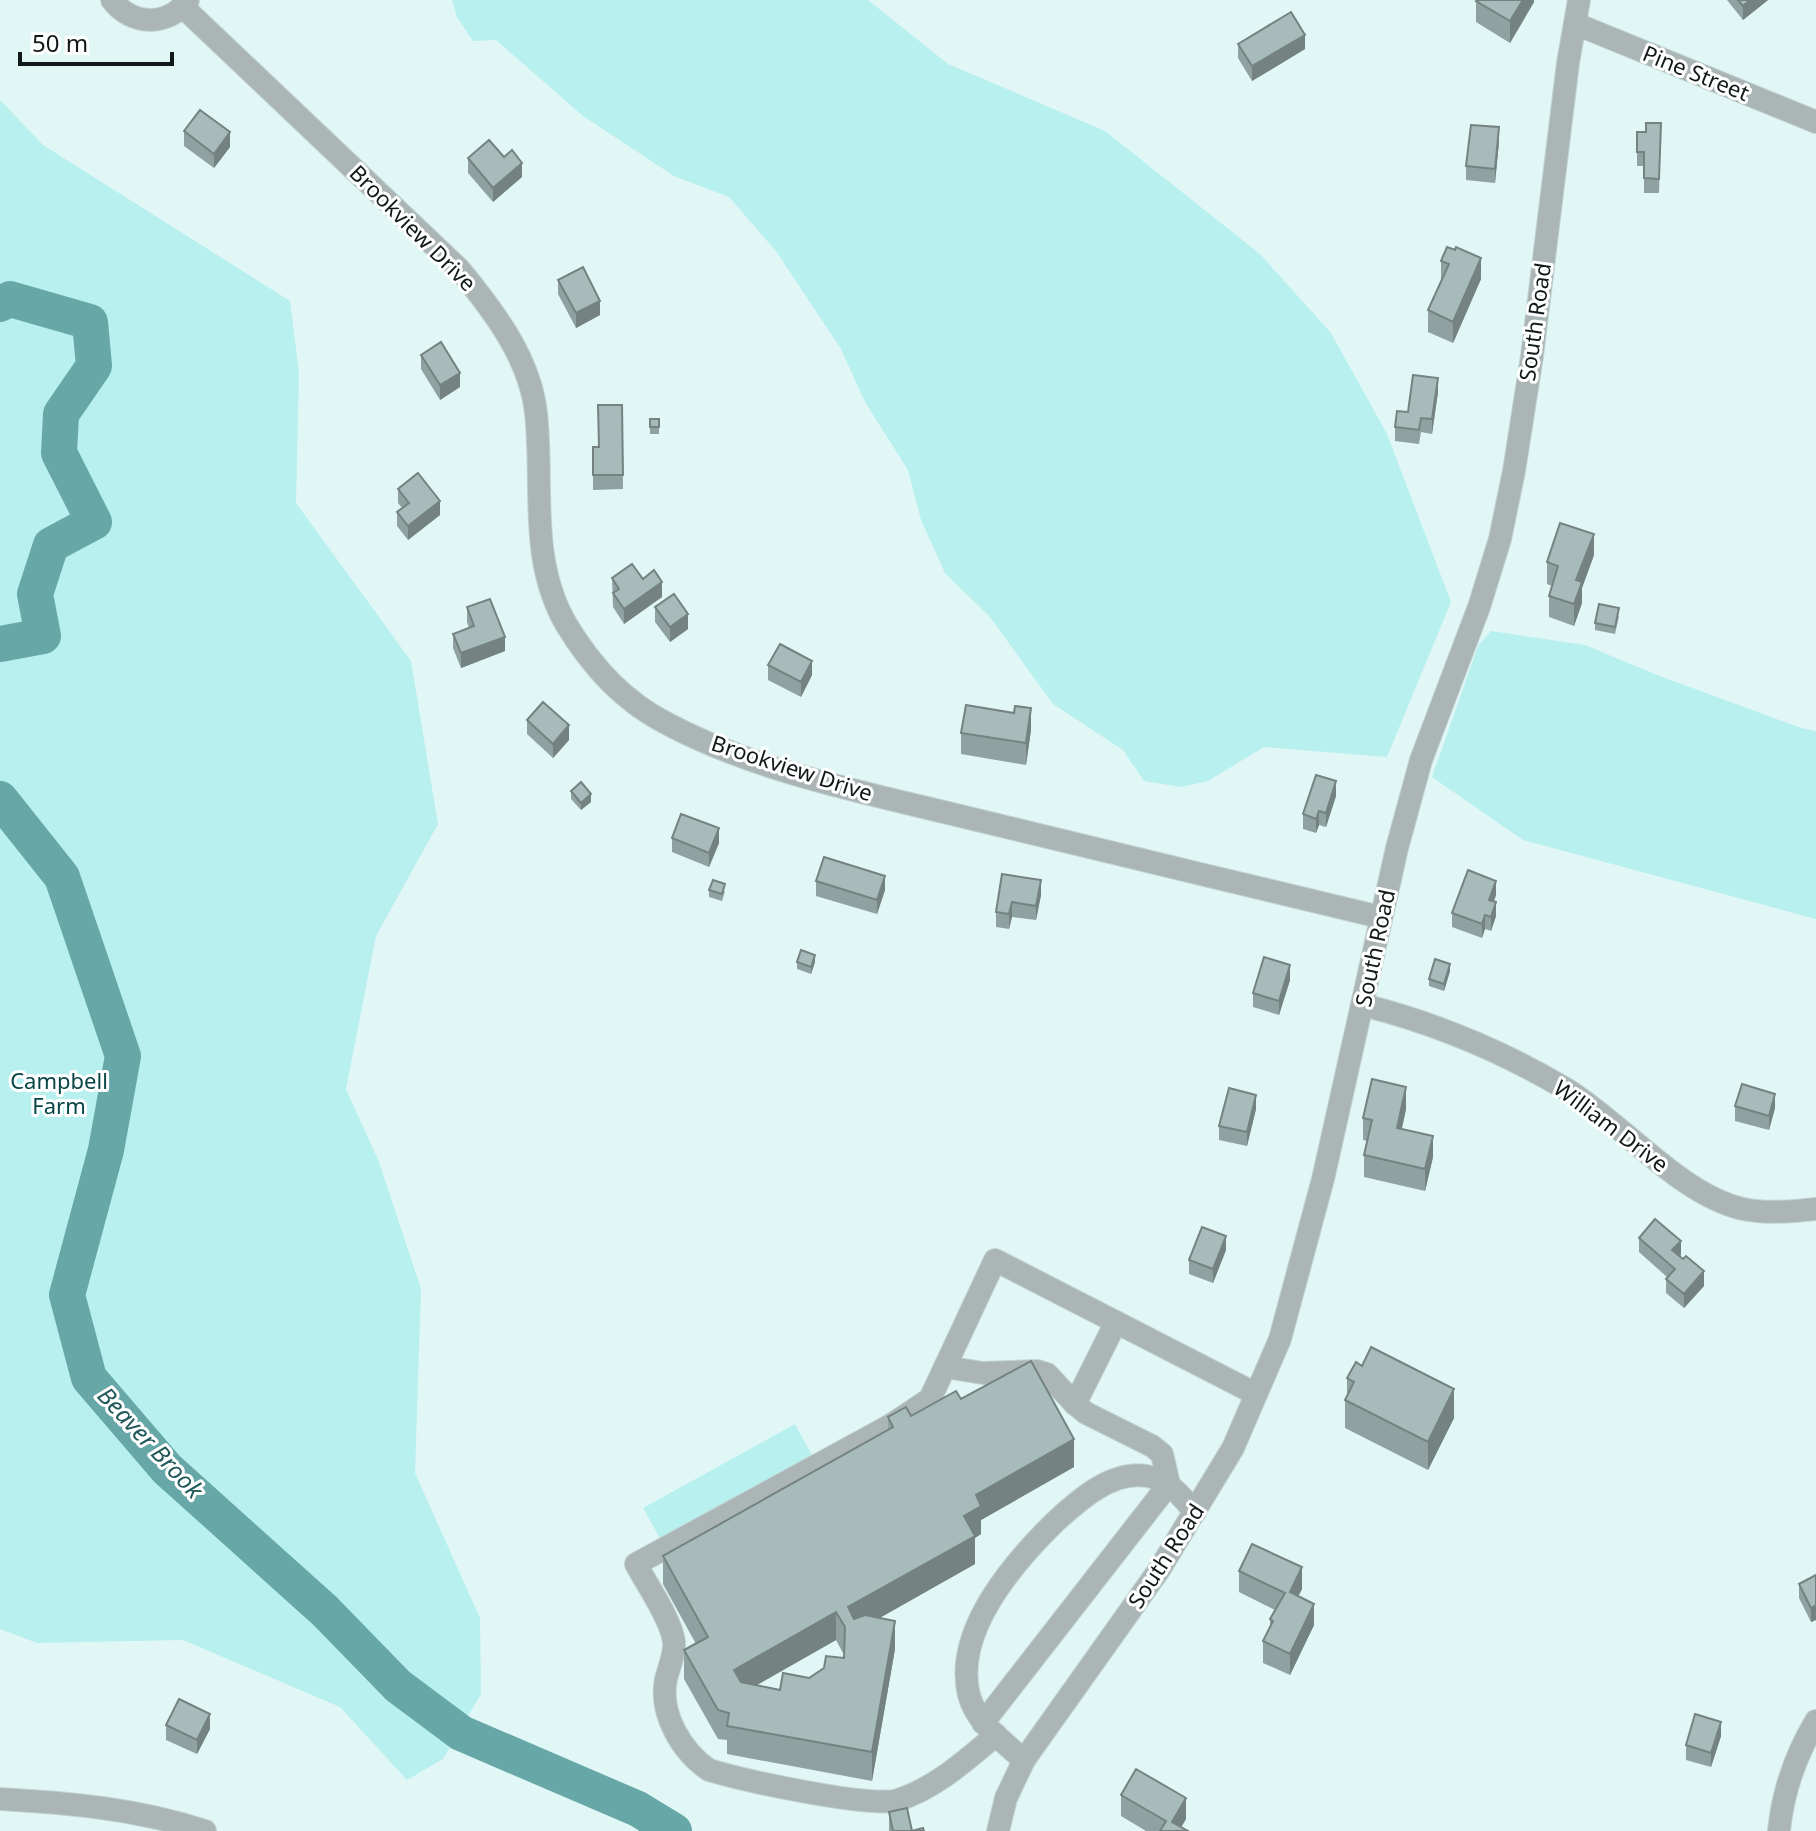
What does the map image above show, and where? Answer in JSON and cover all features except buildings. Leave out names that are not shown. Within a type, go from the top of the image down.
[{"type":"street","name":"Brookview Drive","points":[[112,0],[125,14],[140,20],[155,21],[170,16],[185,4],[459,269],[489,305],[514,345],[534,400],[539,531],[547,578],[565,622],[591,661],[643,709],[663,722],[728,752],[796,773],[1209,878],[1380,917]]},
{"type":"street","name":"South Road","points":[[998,1831],[1006,1798],[1024,1760],[1145,1590],[1233,1448],[1280,1339],[1323,1179],[1380,917],[1421,760],[1479,607],[1500,539],[1532,356],[1568,63],[1579,0]]},
{"type":"street","name":"Pine Street","points":[[1576,24],[1816,122]]},
{"type":"street","name":"William Drive","points":[[1363,1005],[1466,1038],[1528,1067],[1609,1118],[1690,1185],[1715,1198],[1741,1209],[1768,1212],[1816,1209]]},
{"type":"street","points":[[945,1367],[983,1373],[1037,1371],[1047,1374],[1086,1413],[1162,1454],[1169,1484],[990,1729],[956,1768],[897,1800],[858,1800],[709,1770],[695,1760],[670,1720],[665,1700],[665,1681],[674,1644],[670,1629],[636,1564],[891,1425],[930,1399],[995,1260],[1256,1394]]},
{"type":"street","points":[[1075,1404],[1116,1322]]},
{"type":"street","points":[[1024,1760],[990,1729],[969,1695],[966,1671],[971,1645],[994,1595],[1017,1561],[1086,1495],[1108,1483],[1129,1477],[1146,1476],[1169,1484],[1195,1512]]},
{"type":"street","points":[[1779,1831],[1790,1775],[1816,1721]]},
{"type":"street","points":[[0,1799],[82,1804],[205,1831]]},
{"type":"green space","points":[[452,0],[868,0],[948,64],[1105,131],[1260,254],[1331,333],[1387,434],[1451,602],[1387,757],[1264,747],[1208,781],[1181,787],[1144,781],[1123,750],[1053,704],[990,617],[945,573],[921,520],[908,470],[865,402],[841,349],[776,251],[729,197],[674,176],[583,116],[496,40],[473,41],[457,17]]},
{"type":"green space","name":"Campbell Farm","points":[[0,100],[43,145],[290,301],[299,373],[296,503],[411,661],[438,824],[376,936],[346,1089],[379,1162],[421,1289],[415,1473],[480,1618],[481,1694],[443,1759],[407,1780],[340,1707],[183,1640],[37,1643],[0,1629]]},
{"type":"green space","points":[[1491,631],[1585,645],[1657,675],[1816,731],[1816,919],[1523,840],[1432,777],[1478,646]]},
{"type":"green space","points":[[795,1424],[821,1472],[670,1556],[643,1508]]},
{"type":"waterway","name":"Beaver Brook","points":[[0,304],[10,299],[90,322],[94,366],[61,414],[59,453],[94,522],[51,545],[35,594],[43,636],[0,644]]},
{"type":"waterway","name":"Beaver Brook","points":[[0,799],[62,877],[123,1056],[106,1150],[67,1295],[89,1378],[167,1469],[325,1611],[398,1686],[461,1733],[638,1809],[674,1831]]}]
